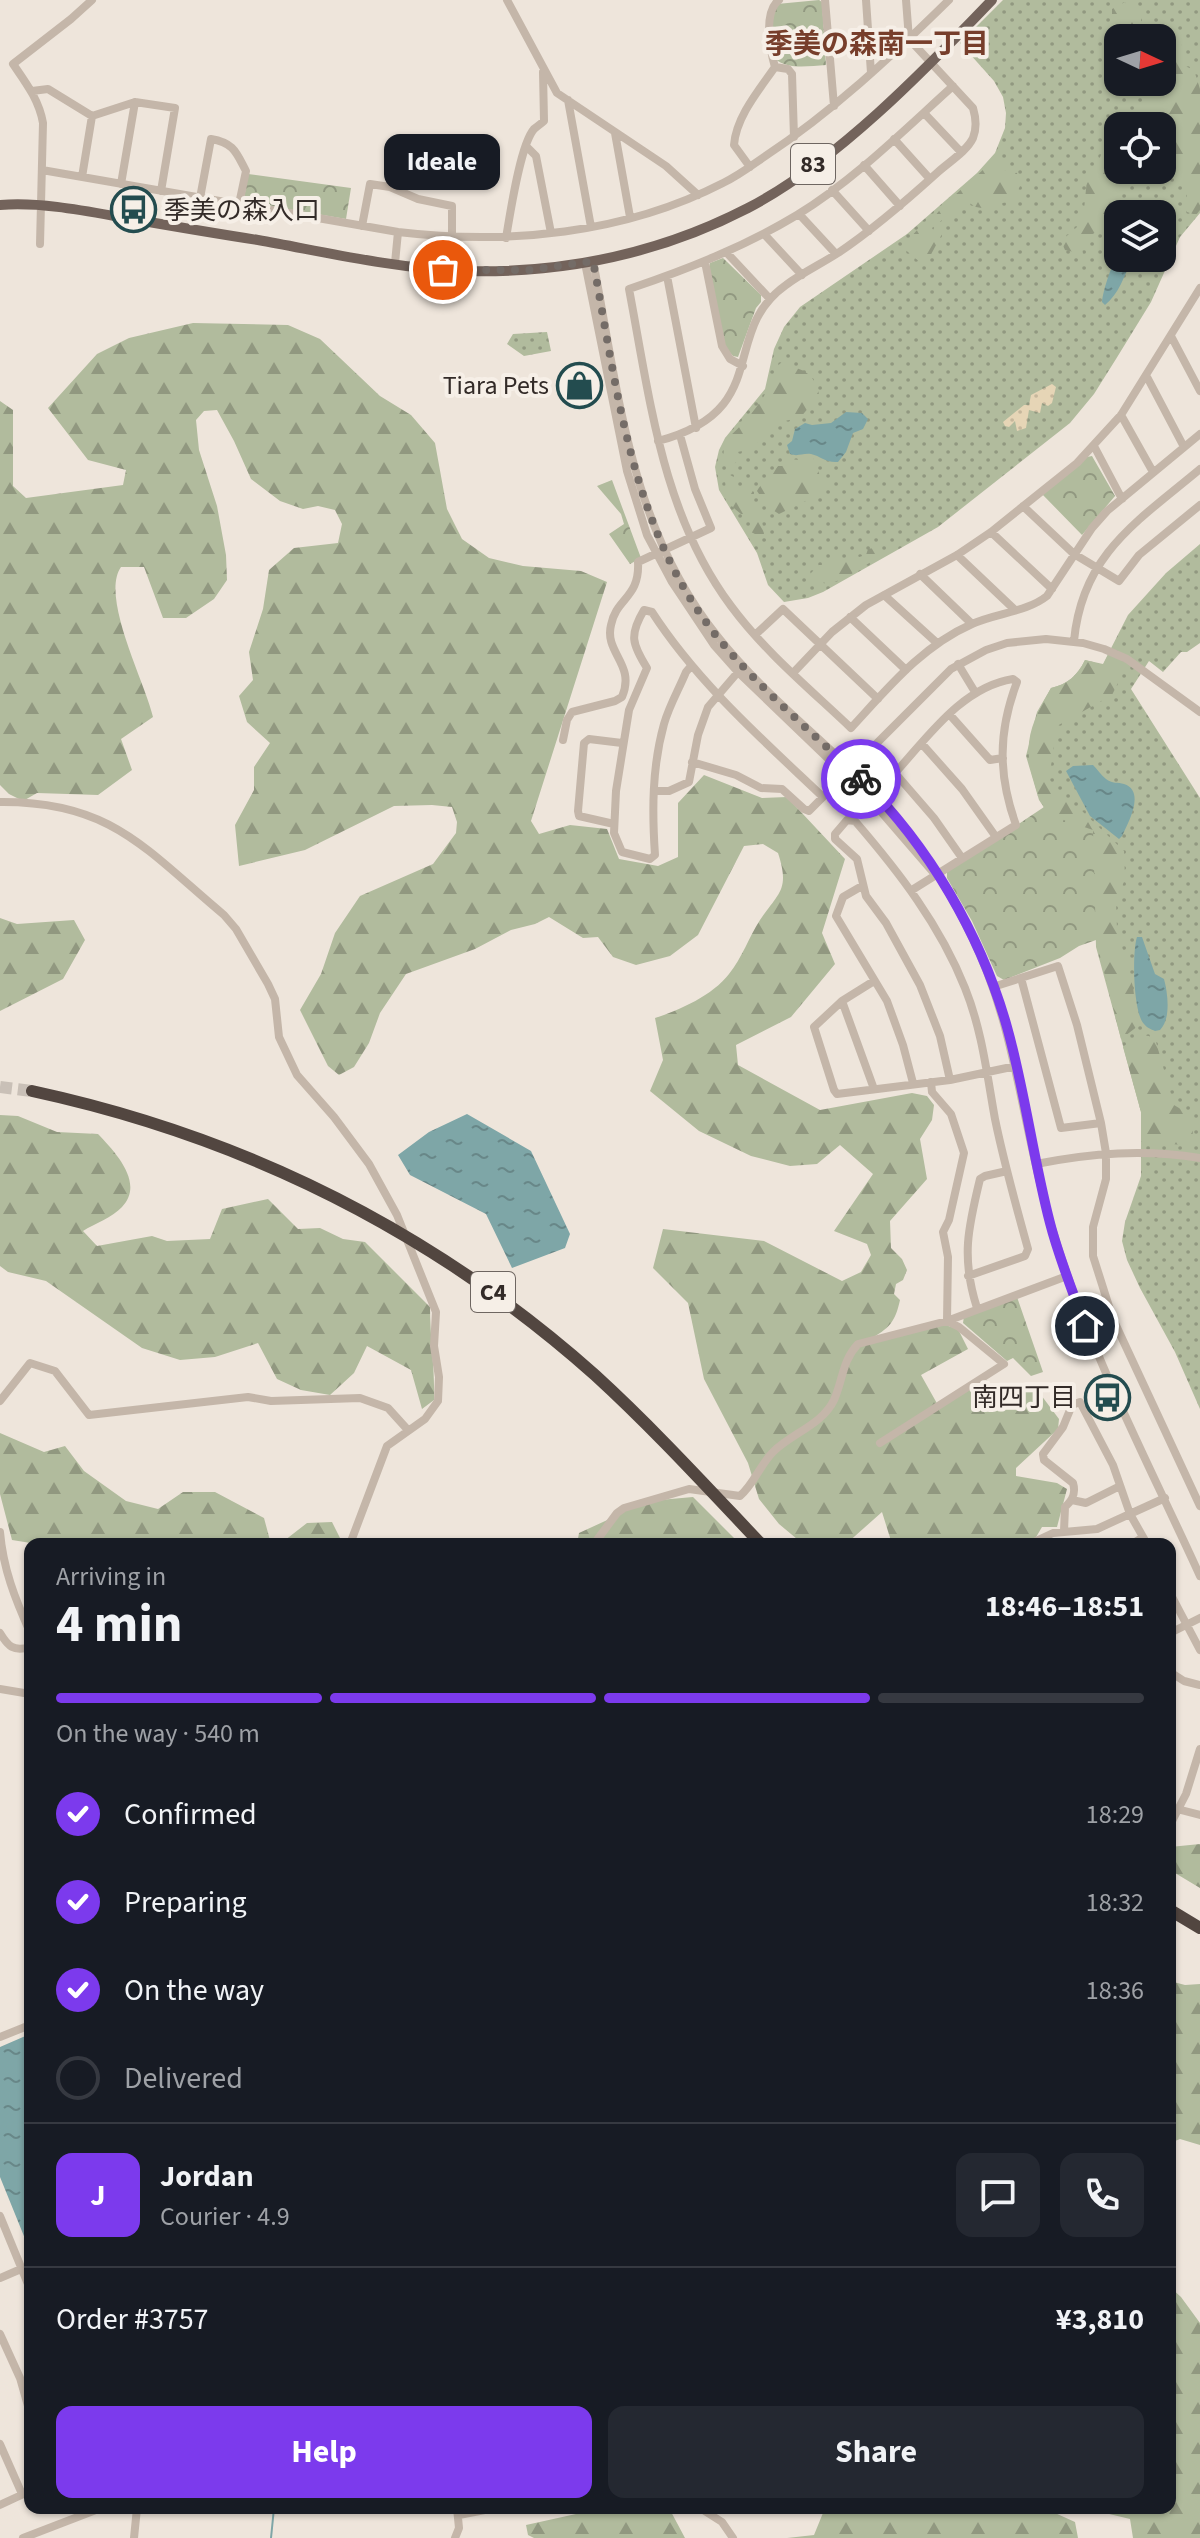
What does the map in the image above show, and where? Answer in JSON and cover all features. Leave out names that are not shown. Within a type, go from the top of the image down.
[{"type":"highway","name":"C4","points":[[32,1091],[126,1114],[196,1136],[280,1169],[371,1215],[492,1292],[595,1376],[756,1538]]},
{"type":"highway","points":[[1176,1914],[1200,1928]]},
{"type":"main road","name":"83","points":[[0,205],[39,205],[426,268],[538,270],[589,262],[674,240],[750,207],[815,163],[931,63],[992,0]]},
{"type":"street","points":[[40,244],[41,108],[13,64],[92,0]]},
{"type":"street","points":[[506,238],[513,190],[532,131],[544,121],[549,88],[543,68],[507,0]]},
{"type":"street","points":[[750,167],[734,145],[735,134],[775,67],[770,18],[772,6],[779,0]]},
{"type":"street","points":[[825,0],[834,106]]},
{"type":"street","points":[[866,0],[871,73]]},
{"type":"street","points":[[658,441],[696,428],[722,408],[738,383],[753,327],[770,299],[869,231],[972,140],[976,123],[973,108],[909,39],[906,0]]},
{"type":"street","points":[[42,170],[398,232],[452,238],[506,238],[591,227],[669,207],[750,167],[834,106],[949,0]]},
{"type":"street","points":[[775,67],[788,69],[792,74],[794,137]]},
{"type":"street","points":[[953,86],[864,165],[799,214],[727,253],[629,289],[658,441],[672,493],[690,538],[715,582],[755,635],[851,728],[906,670],[937,643],[972,624],[1037,604],[1052,589],[1092,528],[1200,434]]},
{"type":"street","points":[[549,88],[666,166],[698,195]]},
{"type":"street","points":[[32,91],[48,89],[92,116],[135,102],[175,108],[161,191]]},
{"type":"street","points":[[568,100],[591,227]]},
{"type":"street","points":[[121,184],[135,102]]},
{"type":"street","points":[[924,113],[961,152]]},
{"type":"street","points":[[82,177],[92,116]]},
{"type":"street","points":[[615,133],[630,217]]},
{"type":"street","points":[[200,198],[211,139],[226,142],[234,149],[246,171],[239,204]]},
{"type":"street","points":[[894,139],[930,179]]},
{"type":"street","points":[[527,147],[536,156],[551,233]]},
{"type":"street","points":[[864,165],[900,206]]},
{"type":"street","points":[[362,226],[370,184],[452,206],[452,238]]},
{"type":"street","points":[[832,190],[869,231]]},
{"type":"street","points":[[799,214],[836,254]]},
{"type":"street","points":[[395,263],[398,232]]},
{"type":"street","points":[[764,234],[802,275]]},
{"type":"street","points":[[727,253],[770,299]]},
{"type":"street","points":[[589,262],[617,404],[660,552],[699,625],[738,672],[848,772]]},
{"type":"street","points":[[705,262],[722,346],[730,359],[743,366]]},
{"type":"street","points":[[667,276],[696,428]]},
{"type":"street","points":[[1197,293],[1200,307]]},
{"type":"street","points":[[793,673],[850,617],[991,532],[1094,446],[1121,415],[1197,293]]},
{"type":"street","points":[[1171,336],[1200,391]]},
{"type":"street","points":[[1146,375],[1184,447]]},
{"type":"street","points":[[1121,415],[1153,472]]},
{"type":"street","points":[[563,740],[572,712],[622,697],[627,677],[612,645],[610,625],[637,583],[638,562],[711,528],[695,489],[680,435]]},
{"type":"street","points":[[1094,446],[1122,499]]},
{"type":"street","points":[[1074,641],[1076,616],[1096,568],[1120,536],[1200,469]]},
{"type":"street","points":[[1023,506],[1074,554],[1119,581],[1139,555],[1200,505]]},
{"type":"street","points":[[991,532],[1052,589]]},
{"type":"street","points":[[660,552],[718,637],[848,772],[936,874],[972,938],[1007,1027],[1036,1164],[1067,1276],[1097,1355],[1200,1576]]},
{"type":"street","points":[[957,555],[1015,610]]},
{"type":"street","points":[[920,574],[972,624]]},
{"type":"street","points":[[884,595],[937,643]]},
{"type":"street","points":[[755,635],[783,609],[878,699]]},
{"type":"street","points":[[691,666],[664,721],[654,791],[655,855],[650,859],[622,852],[614,833],[614,824],[622,743],[629,710],[647,668],[633,647],[635,626],[644,610],[652,612],[691,666],[717,695],[823,797]]},
{"type":"street","points":[[850,617],[906,670]]},
{"type":"street","points":[[692,762],[726,772],[761,788],[782,789],[809,811],[931,686],[958,664],[986,650],[1013,642],[1046,639],[1074,641],[1104,649],[1127,659],[1200,712]]},
{"type":"street","points":[[958,664],[975,692]]},
{"type":"street","points":[[654,791],[669,791],[689,782],[698,735],[708,707],[738,672]]},
{"type":"street","points":[[912,890],[1016,825],[1007,795],[1003,758],[1004,723],[1017,682],[1013,679],[975,692],[895,773],[934,818],[962,858]]},
{"type":"street","points":[[950,715],[990,760],[1003,758]]},
{"type":"street","points":[[614,824],[579,816],[584,743],[589,739],[622,743]]},
{"type":"street","points":[[922,744],[962,789],[996,837]]},
{"type":"street","points":[[0,802],[54,805],[101,819],[139,842],[224,915],[236,929],[275,999],[279,1037],[297,1075],[369,1164],[397,1215],[436,1312],[434,1346],[439,1377],[438,1401],[425,1419],[387,1446],[352,1538]]},
{"type":"street","points":[[950,1080],[940,1036],[920,985],[862,886],[857,859],[835,839],[835,834],[847,820],[855,821],[912,890],[951,957],[979,1031],[1007,1171],[1028,1249],[1025,1256],[968,1276]]},
{"type":"street","points":[[862,886],[843,897],[836,916],[887,1001],[913,1083]]},
{"type":"street","points":[[993,987],[1058,966],[1077,1025],[1106,1153],[1106,1179],[1093,1227],[1093,1256],[1113,1319],[1200,1506]]},
{"type":"street","points":[[1021,978],[1061,1128],[1101,1123]]},
{"type":"street","points":[[874,981],[842,1001],[814,1027],[834,1090],[842,1095],[950,1080],[1016,1066]]},
{"type":"street","points":[[842,1001],[874,1089]]},
{"type":"street","points":[[931,1082],[932,1092],[951,1114],[964,1153],[949,1220],[943,1232],[948,1257],[947,1321]]},
{"type":"street","points":[[1036,1164],[1106,1153],[1139,1152],[1200,1158]]},
{"type":"street","points":[[977,1308],[968,1276],[968,1229],[980,1179],[1007,1171]]},
{"type":"street","points":[[598,1538],[624,1508],[689,1489],[740,1496],[775,1449],[823,1415],[834,1400],[848,1354],[858,1344],[947,1321],[1067,1276]]},
{"type":"street","points":[[880,1443],[1004,1364],[959,1327],[947,1321]]},
{"type":"street","points":[[0,1401],[30,1363],[55,1371],[89,1415],[248,1397],[271,1401],[360,1398],[388,1408],[407,1429]]},
{"type":"street","points":[[1067,1538],[1065,1507],[1072,1500],[1075,1490],[1073,1483],[1044,1460],[1043,1454],[1076,1403],[1083,1405],[1113,1465],[1130,1514],[1144,1538]]},
{"type":"street","points":[[1072,1500],[1086,1503],[1120,1486]]},
{"type":"street","points":[[1042,1538],[1065,1531],[1086,1532],[1165,1498]]},
{"type":"street","points":[[0,1532],[2,1557],[24,1617]]},
{"type":"street","points":[[1176,1606],[1200,1650]]},
{"type":"street","points":[[1176,1630],[1200,1618]]},
{"type":"street","points":[[0,1633],[6,1644],[24,1649]]},
{"type":"street","points":[[1176,1676],[1200,1685]]},
{"type":"street","points":[[0,1689],[24,1693]]},
{"type":"street","points":[[1200,1749],[1186,1794],[1177,1809],[1200,1815]]},
{"type":"street","points":[[0,2037],[24,2027]]},
{"type":"street","points":[[0,2216],[24,2276]]},
{"type":"street","points":[[0,2278],[21,2269]]},
{"type":"street","points":[[0,2334],[24,2392]]},
{"type":"street","points":[[0,2444],[24,2489]]},
{"type":"street","points":[[0,2505],[24,2494]]},
{"type":"street","points":[[23,2538],[85,2514]]},
{"type":"street","points":[[134,2538],[136,2514]]},
{"type":"street","points":[[455,2538],[459,2528],[458,2514]]},
{"type":"street","points":[[709,2514],[722,2522],[733,2538]]},
{"type":"green space","points":[[1003,0],[1200,0],[1200,213],[1176,246],[1176,200],[1104,200],[1104,272],[1164,272],[1151,302],[1094,394],[1070,423],[938,527],[823,592],[784,602],[768,585],[757,553],[719,490],[715,467],[719,450],[725,438],[765,389],[774,349],[784,327],[800,307],[907,234],[977,173],[995,153],[1005,128],[1006,113],[1003,97],[994,81],[960,43]]},
{"type":"green space","points":[[822,2],[826,65],[793,66],[775,59],[772,14],[777,4]]},
{"type":"green space","points":[[1125,2],[1127,5],[1137,4],[1142,13],[1141,21],[1145,24],[1114,24],[1112,9]]},
{"type":"green space","points":[[1176,38],[1183,39],[1181,49],[1185,66],[1194,70],[1200,89],[1200,210],[1196,215],[1187,212],[1183,205],[1186,188],[1176,179],[1176,112],[1139,112],[1152,97],[1176,96]]},
{"type":"green space","points":[[1104,147],[1104,184],[1121,184],[1120,200],[1104,200],[1104,227],[1081,244],[1083,254],[1065,250],[1061,241],[1077,227],[1084,210],[1087,179],[1103,162],[1099,160]]},
{"type":"green space","points":[[998,160],[1000,169],[1017,173],[1020,186],[1013,201],[1002,203],[993,210],[976,207],[966,201],[932,228],[935,233],[942,234],[928,260],[921,263],[902,247],[991,162]]},
{"type":"green space","points":[[248,174],[351,188],[346,219],[247,202],[244,199]]},
{"type":"green space","points":[[723,258],[761,295],[761,302],[738,357],[725,347],[709,269],[710,263]]},
{"type":"green space","points":[[193,323],[288,325],[320,339],[380,396],[411,415],[435,443],[447,509],[462,539],[489,558],[523,566],[581,571],[607,582],[531,821],[539,834],[570,825],[607,829],[619,859],[658,866],[678,857],[678,803],[704,775],[762,798],[787,797],[845,859],[822,933],[835,964],[791,1017],[736,1045],[738,1065],[820,1110],[912,1093],[927,1096],[934,1105],[932,1120],[920,1139],[927,1179],[890,1221],[891,1248],[902,1259],[907,1270],[903,1280],[896,1284],[894,1294],[900,1300],[898,1308],[890,1324],[869,1340],[942,1324],[958,1329],[968,1349],[921,1375],[939,1407],[987,1380],[1000,1402],[1035,1387],[1059,1419],[1058,1429],[1016,1468],[1016,1476],[1057,1483],[1067,1489],[1057,1527],[1042,1527],[1036,1538],[890,1538],[882,1512],[853,1538],[796,1538],[779,1524],[759,1499],[748,1463],[704,1379],[688,1303],[653,1268],[663,1229],[764,1241],[842,1281],[861,1272],[871,1255],[867,1244],[834,1231],[873,1174],[840,1145],[817,1164],[790,1166],[751,1156],[699,1131],[650,1091],[663,1060],[655,1018],[695,1001],[714,989],[729,974],[781,890],[783,875],[778,853],[763,844],[744,846],[698,935],[670,956],[636,965],[613,957],[598,937],[583,938],[549,917],[406,974],[380,1013],[369,1043],[354,1067],[339,1075],[328,1066],[300,1010],[321,974],[335,933],[360,896],[433,864],[456,833],[457,822],[452,807],[394,806],[305,850],[239,866],[235,825],[254,790],[254,767],[270,743],[247,722],[239,696],[253,680],[249,652],[263,609],[269,570],[294,548],[338,543],[342,524],[335,510],[318,506],[303,509],[280,501],[251,479],[217,410],[204,411],[196,420],[199,450],[217,506],[227,580],[214,599],[186,618],[163,618],[144,567],[121,567],[116,581],[120,618],[153,717],[121,739],[132,770],[98,795],[37,793],[23,801],[0,785],[0,401],[13,410],[13,486],[26,498],[123,485],[126,470],[88,460],[48,408],[97,354],[129,338]]},
{"type":"green space","points":[[547,332],[551,351],[524,356],[507,344],[513,334]]},
{"type":"green space","points":[[782,362],[785,368],[808,374],[819,395],[800,418],[779,422],[749,450],[737,452],[739,460],[729,468],[723,463],[724,447],[730,446],[727,439],[759,403]]},
{"type":"green space","points":[[1092,456],[1115,496],[1082,535],[1042,494]]},
{"type":"green space","points":[[813,457],[823,484],[820,494],[779,514],[768,507],[757,491],[778,466],[785,466],[787,459]]},
{"type":"green space","points":[[724,472],[734,477],[737,488],[744,486],[754,492],[753,507],[761,507],[766,517],[762,522],[764,534],[761,537],[751,532],[753,525],[730,502]]},
{"type":"green space","points":[[612,480],[641,558],[630,564],[609,534],[624,524],[621,514],[597,486]]},
{"type":"green space","points":[[1200,544],[1200,643],[1187,652],[1181,652],[1163,672],[1149,661],[1131,689],[1200,798],[1200,1409],[1175,1352],[1127,1260],[1122,1241],[1125,1222],[1141,1176],[1141,1112],[1096,947],[1093,830],[1049,815],[1039,800],[1026,756],[1037,712],[1051,688],[1071,678],[1085,660],[1103,664],[1128,615],[1166,573]]},
{"type":"green space","points":[[879,547],[884,555],[837,581],[820,582],[810,578],[819,565],[827,565],[836,559],[843,561],[856,554],[859,557],[866,555],[868,549]]},
{"type":"green space","points":[[1108,655],[1127,665],[1112,695],[1057,726],[1049,779],[1066,800],[1124,851],[1125,879],[1116,902],[1117,929],[1133,987],[1138,1026],[1121,1039],[1096,940],[1072,939],[1031,823],[1044,807],[1033,778],[1029,753],[1031,731],[1039,710],[1051,688],[1071,678],[1085,660],[1103,665]]},
{"type":"green space","points":[[1044,807],[1049,815],[1093,830],[1096,940],[1004,980],[997,976],[972,921],[947,878],[947,872]]},
{"type":"green space","points":[[0,918],[17,924],[74,920],[85,940],[63,979],[0,1011]]},
{"type":"green space","points":[[1138,1035],[1149,1036],[1156,1042],[1174,1105],[1184,1111],[1194,1110],[1192,1146],[1141,1141],[1141,1112],[1123,1047]]},
{"type":"green space","points":[[0,1115],[18,1116],[57,1132],[98,1134],[119,1159],[129,1178],[128,1198],[114,1214],[83,1231],[97,1246],[152,1236],[167,1241],[210,1239],[222,1209],[268,1199],[298,1229],[320,1228],[343,1239],[365,1242],[430,1307],[434,1400],[422,1409],[411,1370],[367,1346],[354,1373],[330,1395],[301,1390],[277,1379],[258,1343],[215,1357],[180,1360],[142,1348],[46,1281],[8,1272],[0,1266]]},
{"type":"green space","points":[[1017,1297],[1043,1372],[1031,1376],[1013,1358],[1007,1361],[963,1323],[964,1316]]},
{"type":"green space","points":[[0,1433],[44,1452],[65,1446],[84,1471],[126,1501],[158,1509],[183,1492],[215,1492],[264,1518],[269,1538],[12,1540],[0,1494]]},
{"type":"green space","points":[[693,1497],[734,1538],[578,1538],[579,1533],[616,1516],[637,1502]]},
{"type":"green space","points":[[332,1522],[340,1538],[288,1538],[307,1523]]},
{"type":"green space","points":[[1200,1844],[1200,1888],[1176,1874],[1176,1846]]},
{"type":"green space","points":[[1176,1983],[1200,1984],[1200,2145],[1176,2141]]},
{"type":"green space","points":[[1176,2292],[1200,2323],[1200,2538],[1133,2538],[1130,2519],[1109,2514],[1176,2514]]},
{"type":"green space","points":[[576,2514],[672,2514],[685,2538],[534,2538],[528,2535],[526,2525]]},
{"type":"green space","points":[[823,2514],[1057,2514],[1075,2522],[1078,2538],[787,2538],[814,2535]]},
{"type":"sand","points":[[1052,384],[1056,387],[1052,403],[1048,406],[1042,403],[1040,413],[1029,410],[1026,428],[1017,431],[1015,421],[1009,427],[1005,426],[1003,422],[1024,405],[1029,405],[1031,395]]},
{"type":"water","points":[[1110,272],[1126,272],[1118,290],[1105,305],[1102,302]]},
{"type":"water","points":[[846,412],[862,413],[868,419],[863,429],[853,433],[846,452],[838,462],[811,454],[790,454],[787,445],[792,441],[795,429],[805,423],[831,423]]},
{"type":"water","points":[[1093,765],[1108,781],[1124,784],[1134,793],[1134,808],[1119,839],[1090,816],[1066,771],[1073,766]]},
{"type":"water","points":[[1137,937],[1142,937],[1155,974],[1164,979],[1167,1013],[1160,1030],[1155,1031],[1145,1025],[1140,1018],[1134,968]]},
{"type":"water","points":[[467,1114],[531,1151],[570,1234],[565,1248],[512,1268],[486,1214],[410,1175],[398,1155],[429,1132]]},
{"type":"water","points":[[24,2037],[24,2236],[0,2177],[0,2047]]},
{"type":"waterway","points":[[271,2538],[273,2514]]},
{"type":"tunnel","points":[[0,1087],[32,1091]]},
{"type":"way so far","points":[[443,270],[529,270],[593,261],[632,461],[641,495],[663,551],[718,637],[861,779]]},
{"type":"place","name":"季美の森入口","points":[[133,210]]},
{"type":"place","name":"Ideale","points":[[443,270]]},
{"type":"place","name":"Tiara Pets","points":[[580,385]]},
{"type":"place","name":"南四丁目","points":[[1107,1397]]},
{"type":"district","name":"季美の森南一丁目","points":[[877,44]]},
{"type":"route","points":[[861,779],[900,820],[934,867],[990,977],[1007,1027],[1051,1225],[1085,1326]]}]
